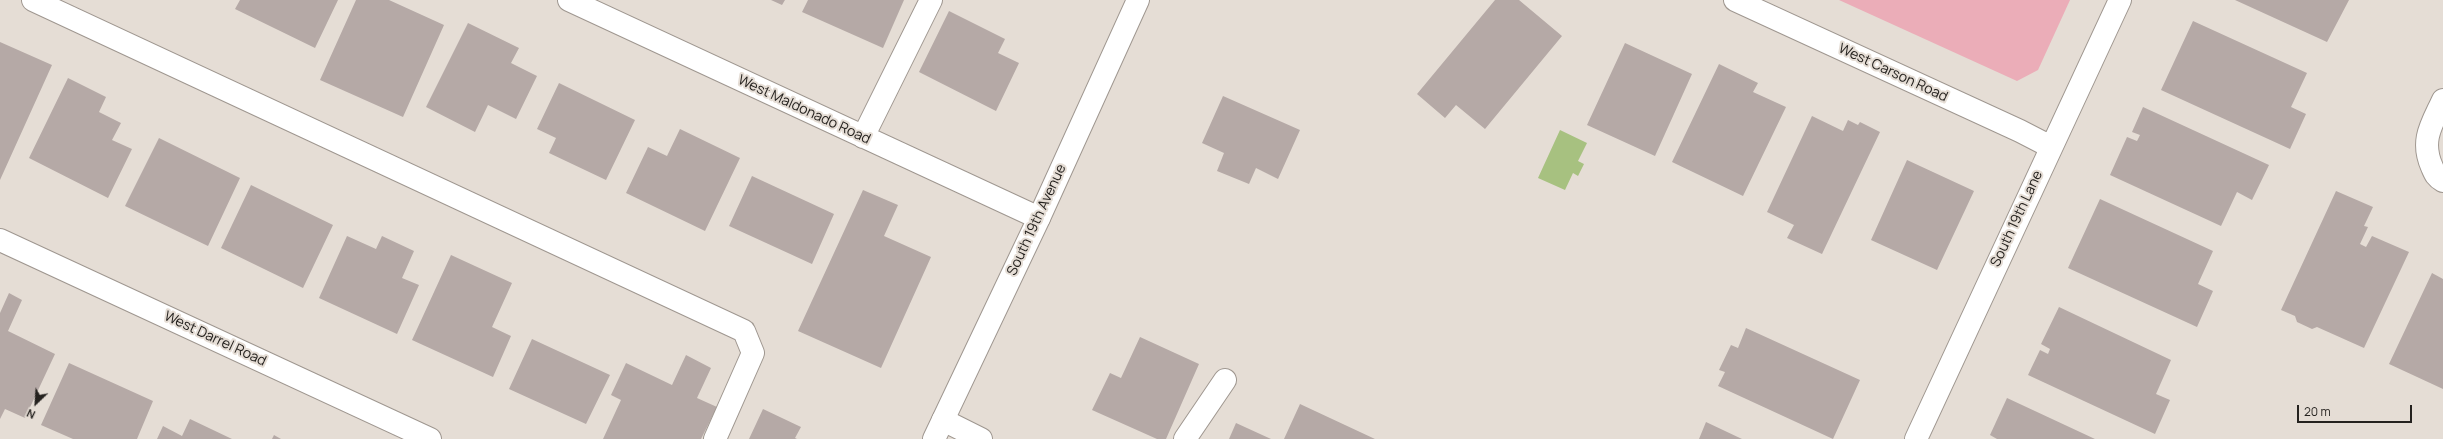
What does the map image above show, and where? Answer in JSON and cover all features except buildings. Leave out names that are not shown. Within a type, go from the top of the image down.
[{"type":"street","points":[[33,0],[744,330],[753,353],[715,439]]},
{"type":"street","name":"West Maldonado Road","points":[[569,0],[1039,218]]},
{"type":"street","points":[[863,137],[931,0]]},
{"type":"street","name":"South 19th Avenue","points":[[938,430],[1039,218],[1138,0]]},
{"type":"street","name":"West Carson Road","points":[[1735,0],[2020,130],[2051,147]]},
{"type":"street","name":"South 19th Lane","points":[[1916,439],[2120,0]]},
{"type":"street","points":[[2440,179],[2427,156],[2427,134],[2443,100]]},
{"type":"street","name":"West Darrel Road","points":[[0,240],[430,439]]},
{"type":"street","points":[[1185,439],[1225,380]]},
{"type":"street","points":[[938,430],[981,439]]},
{"type":"shaded area","points":[[1839,0],[2070,0],[2038,70],[2017,81]]},
{"type":"shaded area","points":[[1560,130],[1587,143],[1578,161],[1584,164],[1578,176],[1573,173],[1565,190],[1538,178]]}]
